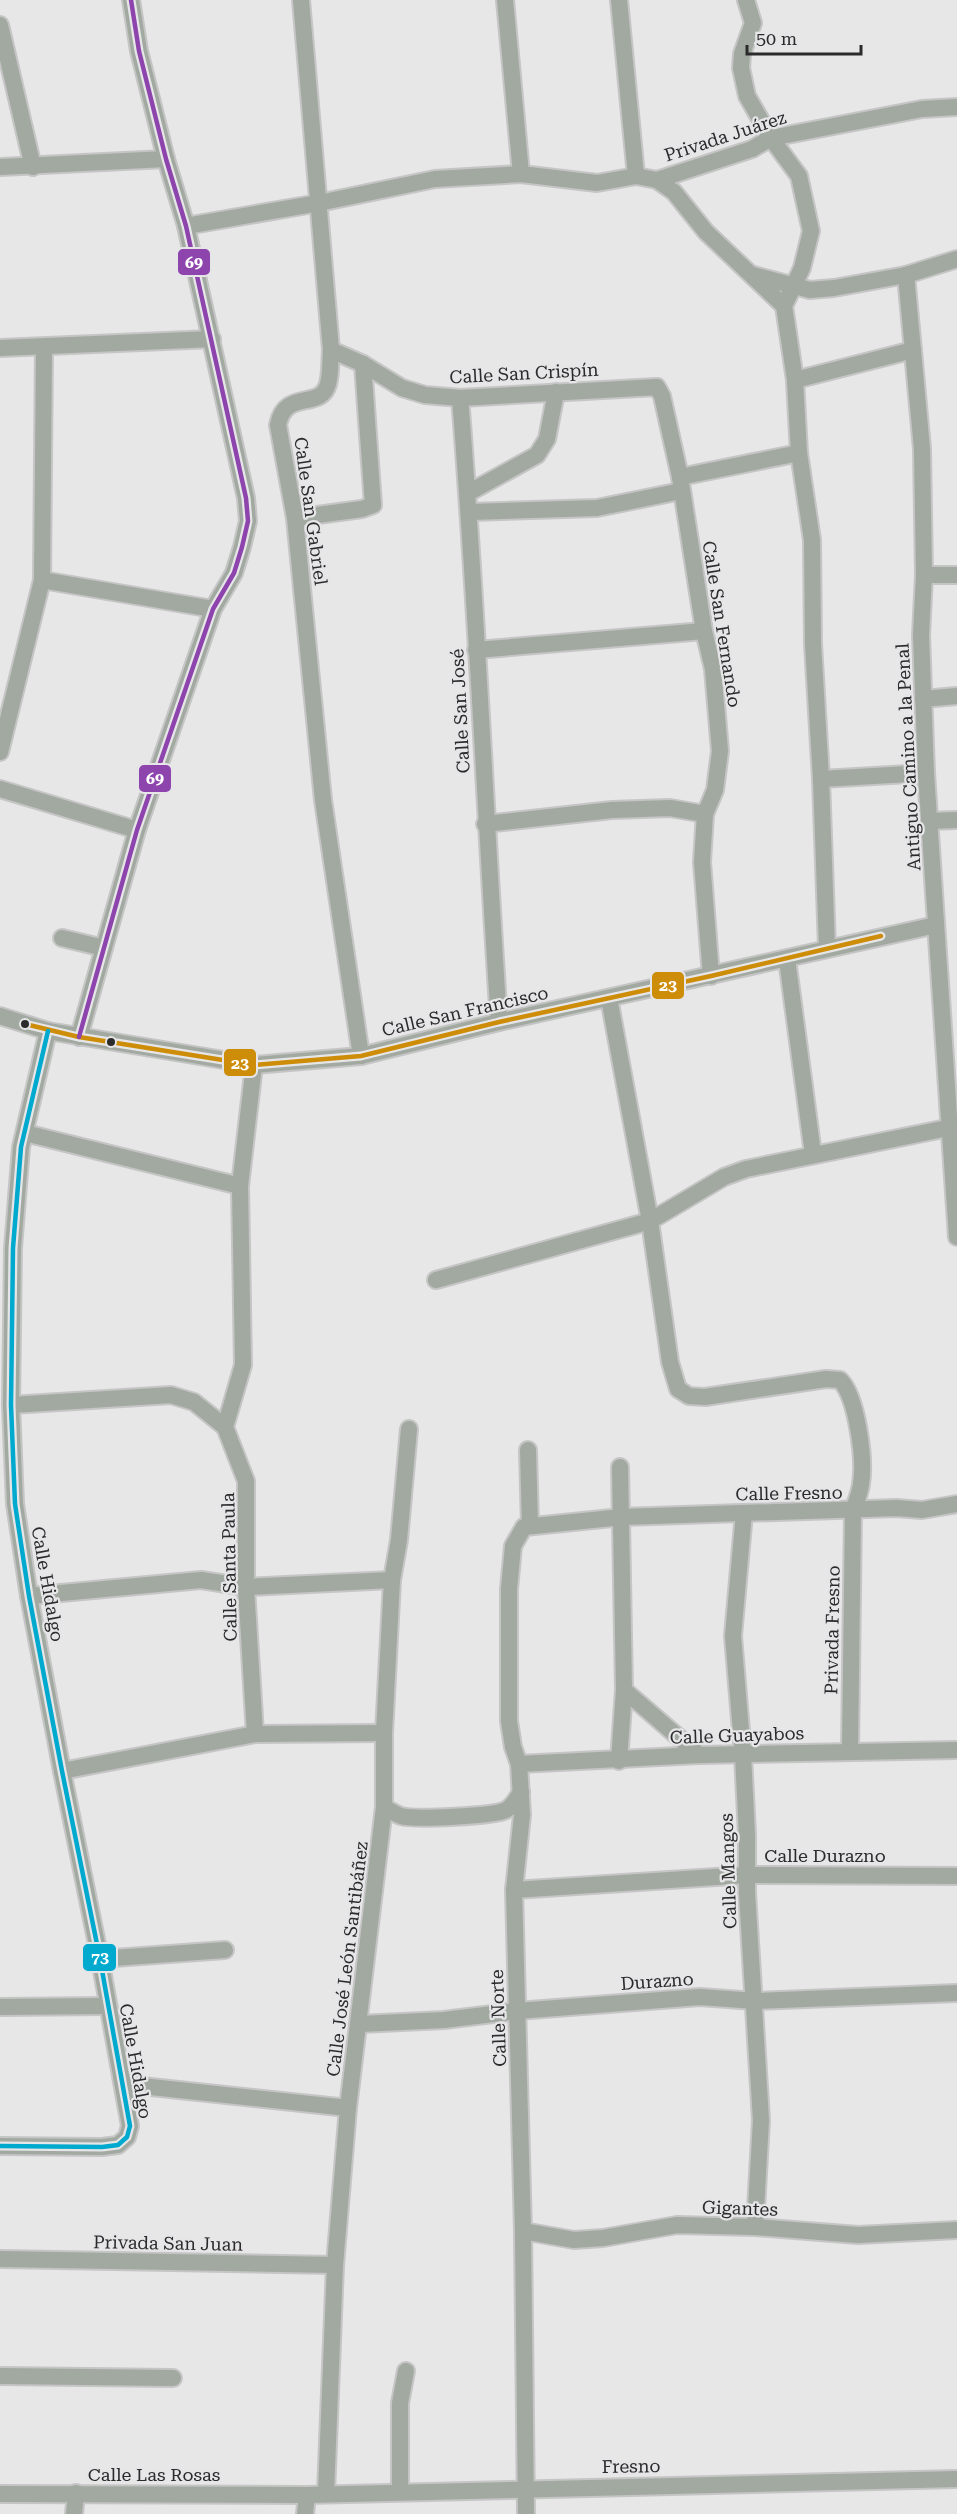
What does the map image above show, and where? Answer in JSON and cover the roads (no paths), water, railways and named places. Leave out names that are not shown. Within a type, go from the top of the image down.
[{"type":"street","points":[[79,1037],[137,830],[213,609],[234,573],[248,521],[246,498],[212,339],[186,226],[166,159],[139,51],[131,0]]},
{"type":"street","name":"Calle San Gabriel","points":[[301,0],[331,350],[328,385],[321,396],[287,406],[280,414],[279,425],[295,518],[322,800],[361,1056]]},
{"type":"street","points":[[505,0],[521,174]]},
{"type":"street","points":[[619,0],[636,176]]},
{"type":"street","points":[[746,0],[753,23],[742,54],[741,68],[747,96],[771,138],[800,176],[811,231],[802,268],[784,306],[795,380],[799,453],[813,540],[813,644],[827,948]]},
{"type":"street","points":[[0,26],[33,167]]},
{"type":"street","name":"Privada Juárez","points":[[186,226],[319,203],[435,179],[521,174],[597,183],[636,176],[657,180],[752,148],[771,138],[922,109],[957,107]]},
{"type":"street","points":[[0,167],[166,159]]},
{"type":"street","points":[[657,180],[674,192],[706,232],[784,306]]},
{"type":"street","points":[[753,275],[810,290],[906,275],[957,259]]},
{"type":"street","name":"Antiguo Camino a la Penal","points":[[906,275],[922,448],[924,575],[921,635],[926,772],[953,1126],[957,1237]]},
{"type":"street","points":[[0,348],[212,339]]},
{"type":"street","points":[[0,752],[42,580],[44,347]]},
{"type":"street","name":"Calle San Crispín","points":[[331,350],[363,364],[402,388],[425,395],[460,398],[657,387]]},
{"type":"street","points":[[795,380],[913,350]]},
{"type":"street","points":[[295,518],[362,509],[373,505],[363,364]]},
{"type":"street","name":"Calle San Fernando","points":[[657,387],[662,396],[680,484],[704,631],[713,669],[720,752],[715,790],[705,814],[702,862],[711,976]]},
{"type":"street","points":[[468,493],[537,455],[547,439],[556,392]]},
{"type":"street","name":"Calle San José","points":[[460,398],[470,512],[485,824],[499,1022]]},
{"type":"street","points":[[470,512],[597,508],[799,453]]},
{"type":"street","points":[[924,575],[957,575]]},
{"type":"street","points":[[42,580],[213,609]]},
{"type":"street","points":[[476,650],[704,631]]},
{"type":"street","points":[[923,699],[957,696]]},
{"type":"street","points":[[821,779],[926,772]]},
{"type":"street","points":[[0,789],[137,830]]},
{"type":"street","points":[[485,824],[612,810],[670,808],[705,814]]},
{"type":"street","points":[[929,822],[957,820]]},
{"type":"street","name":"Calle San Francisco","points":[[0,1016],[48,1031],[79,1037],[254,1065],[361,1056],[499,1022],[936,925]]},
{"type":"street","points":[[62,938],[104,948]]},
{"type":"street","points":[[787,959],[813,1154]]},
{"type":"street","points":[[609,998],[650,1221]]},
{"type":"street","name":"Calle Hidalgo","points":[[0,2146],[102,2147],[118,2145],[127,2137],[130,2126],[29,1596],[15,1504],[11,1405],[13,1248],[21,1147],[48,1031]]},
{"type":"street","points":[[11,1405],[171,1395],[194,1402],[225,1427],[243,1365],[240,1186],[254,1065]]},
{"type":"street","points":[[436,1280],[650,1221],[724,1177],[746,1169],[953,1126]]},
{"type":"street","points":[[25,1133],[240,1186]]},
{"type":"street","name":"Privada Fresno","points":[[650,1221],[670,1362],[678,1389],[689,1396],[705,1397],[826,1378],[840,1380],[852,1400],[860,1456],[861,1483],[853,1511],[850,1751]]},
{"type":"street","name":"Calle Santa Paula","points":[[225,1427],[246,1481],[246,1587],[255,1734]]},
{"type":"street","name":"Calle José León Santibáñez","points":[[326,2493],[335,2265],[348,2108],[360,2024],[384,1807],[384,1733],[392,1580],[399,1540],[409,1429]]},
{"type":"street","points":[[527,1527],[528,1450]]},
{"type":"street","points":[[619,1761],[624,1689],[620,1467]]},
{"type":"street","name":"Calle Fresno","points":[[527,1527],[622,1517],[922,1510],[957,1504]]},
{"type":"street","name":"Calle Mangos","points":[[744,1513],[733,1636],[743,1755],[747,1875],[761,2120],[755,2227]]},
{"type":"street","name":"Calle Norte","points":[[526,2514],[523,2230],[514,1890],[522,1815],[519,1764],[513,1747],[509,1721],[509,1589],[513,1546],[527,1527]]},
{"type":"street","points":[[29,1596],[201,1580],[246,1587],[392,1580]]},
{"type":"street","points":[[624,1689],[699,1755]]},
{"type":"street","points":[[62,1772],[255,1734],[384,1733]]},
{"type":"street","name":"Calle Guayabos","points":[[519,1764],[619,1761],[699,1755],[957,1750]]},
{"type":"street","points":[[384,1807],[401,1816],[417,1818],[493,1813],[506,1810],[521,1792]]},
{"type":"street","points":[[493,1813],[518,1840]]},
{"type":"street","name":"Calle Durazno","points":[[514,1890],[747,1875],[957,1876]]},
{"type":"street","points":[[100,1959],[225,1950]]},
{"type":"street","name":"Durazno","points":[[360,2024],[444,2020],[517,2011],[700,1998],[755,2001],[957,1993]]},
{"type":"street","points":[[0,2007],[107,2006]]},
{"type":"street","points":[[123,2084],[348,2108]]},
{"type":"street","name":"Gigantes","points":[[523,2230],[574,2240],[603,2238],[677,2225],[755,2227],[858,2235],[957,2230]]},
{"type":"street","name":"Privada San Juan","points":[[0,2259],[335,2265]]},
{"type":"street","points":[[400,2492],[400,2403],[406,2371]]},
{"type":"street","points":[[0,2376],[173,2378]]},
{"type":"street","name":"Fresno","points":[[307,2495],[957,2479]]},
{"type":"street","points":[[74,2514],[76,2493]]},
{"type":"street","name":"Calle Las Rosas","points":[[0,2494],[307,2495]]},
{"type":"street","points":[[306,2514],[307,2495]]}]
